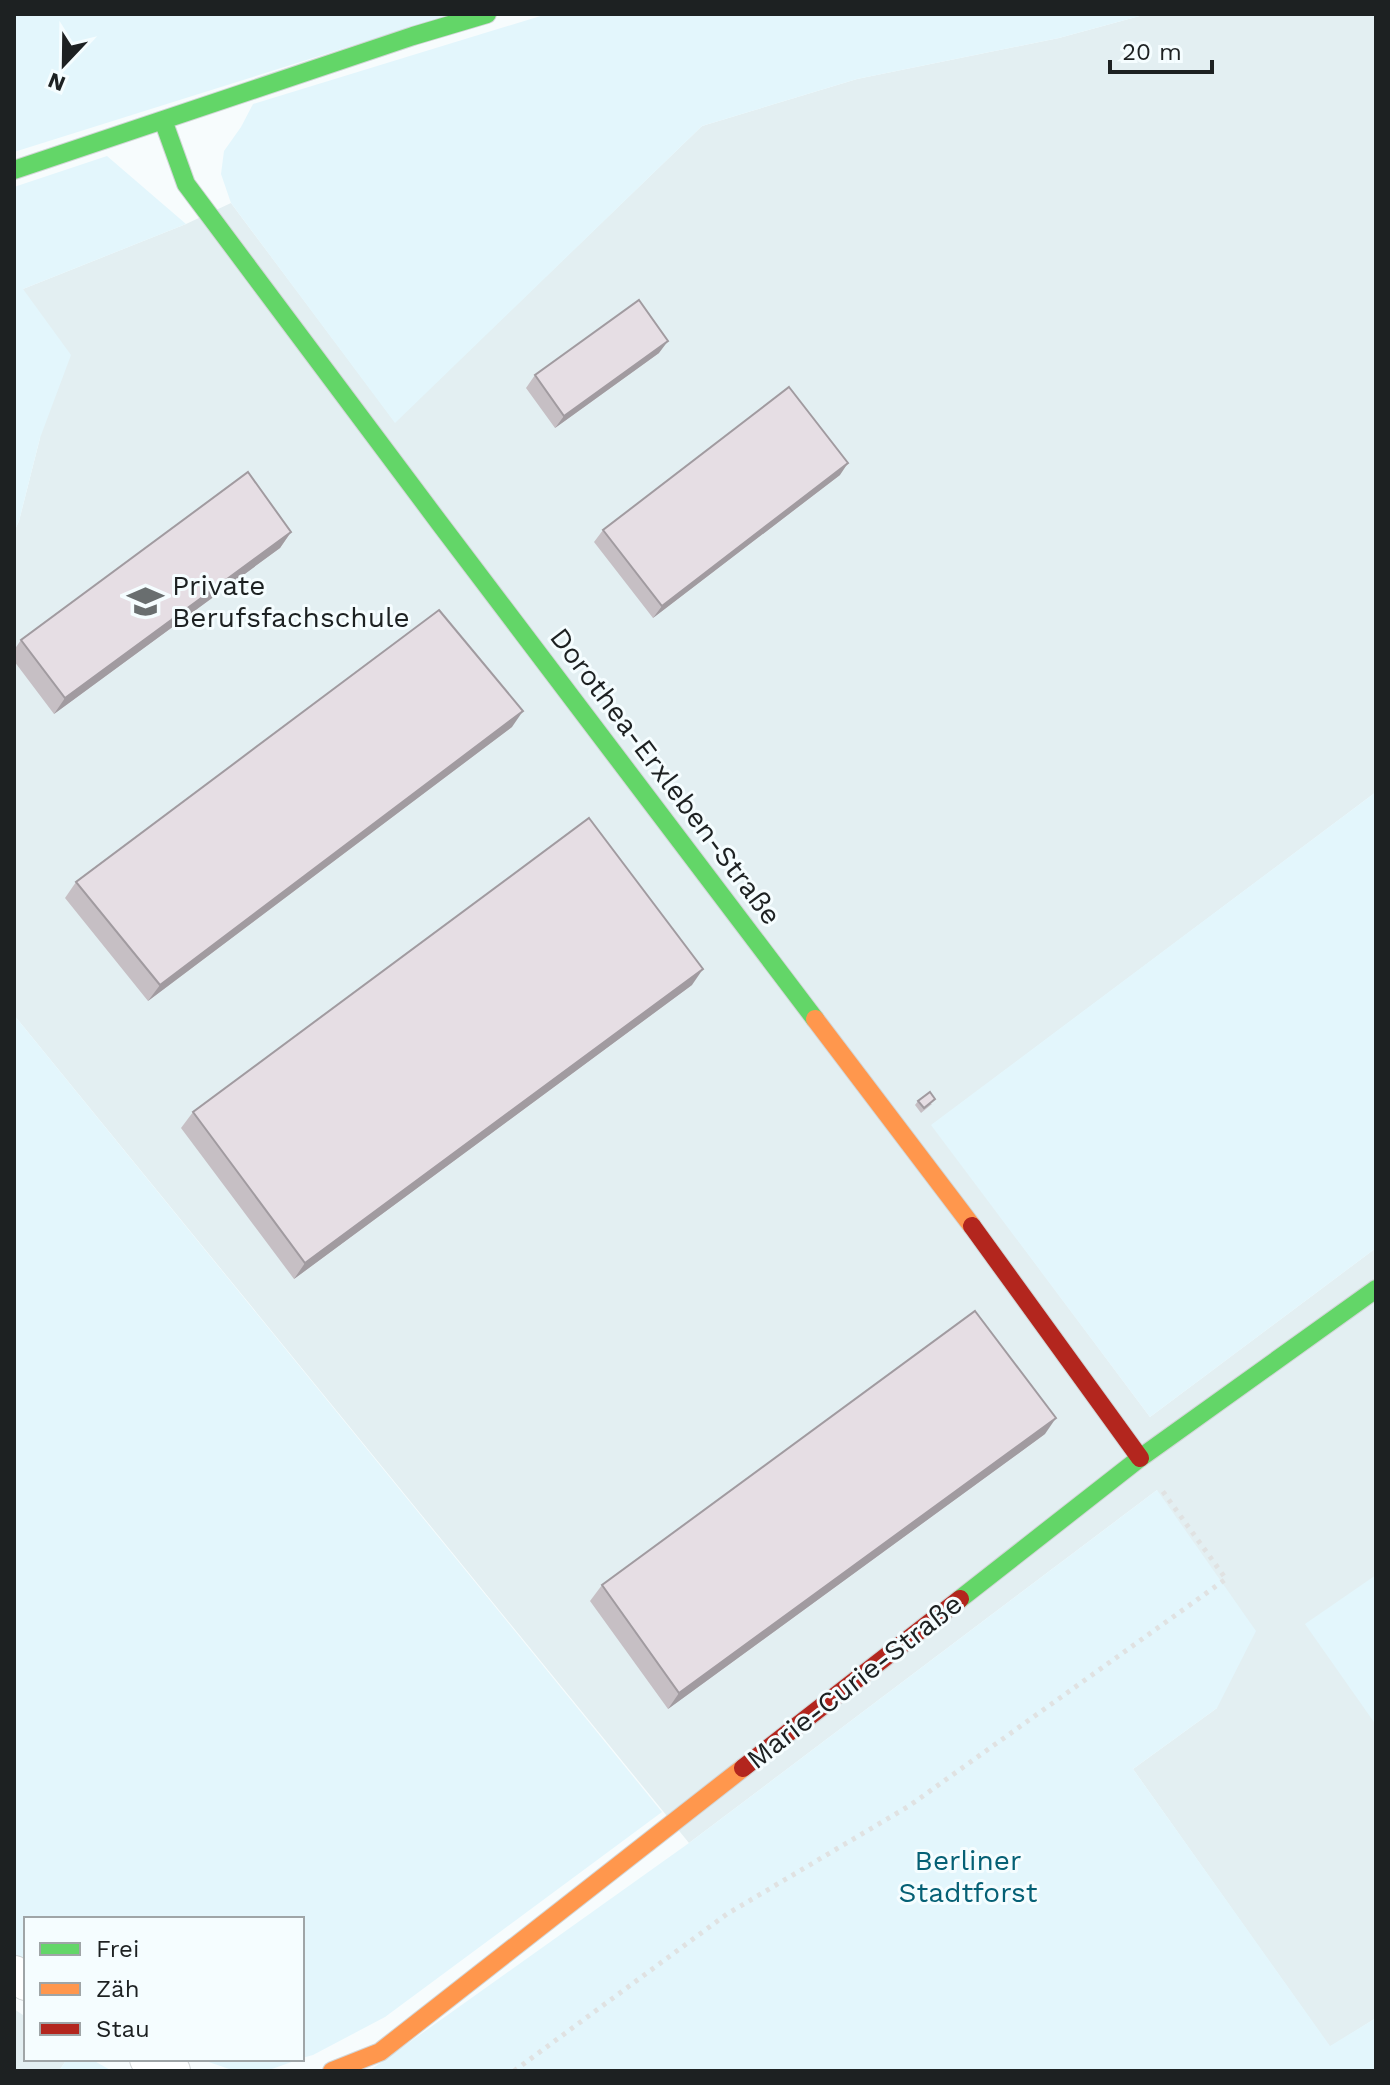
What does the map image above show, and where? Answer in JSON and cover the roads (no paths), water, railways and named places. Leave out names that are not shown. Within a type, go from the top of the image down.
[{"type":"street","points":[[14,170],[487,14]]},
{"type":"street","name":"Dorothea-Erxleben-Straße","points":[[163,120],[186,184],[970,1223],[1140,1458]]},
{"type":"street","name":"Marie-Curie-Straße","points":[[332,2071],[380,2052],[1140,1458],[1376,1289]]},
{"type":"street","points":[[152,2061],[172,2071]]},
{"type":"place","name":"Private Berufsfachschule","points":[[146,601]]},
{"type":"park label","name":"Berliner Stadtforst","points":[[968,1876]]}]
